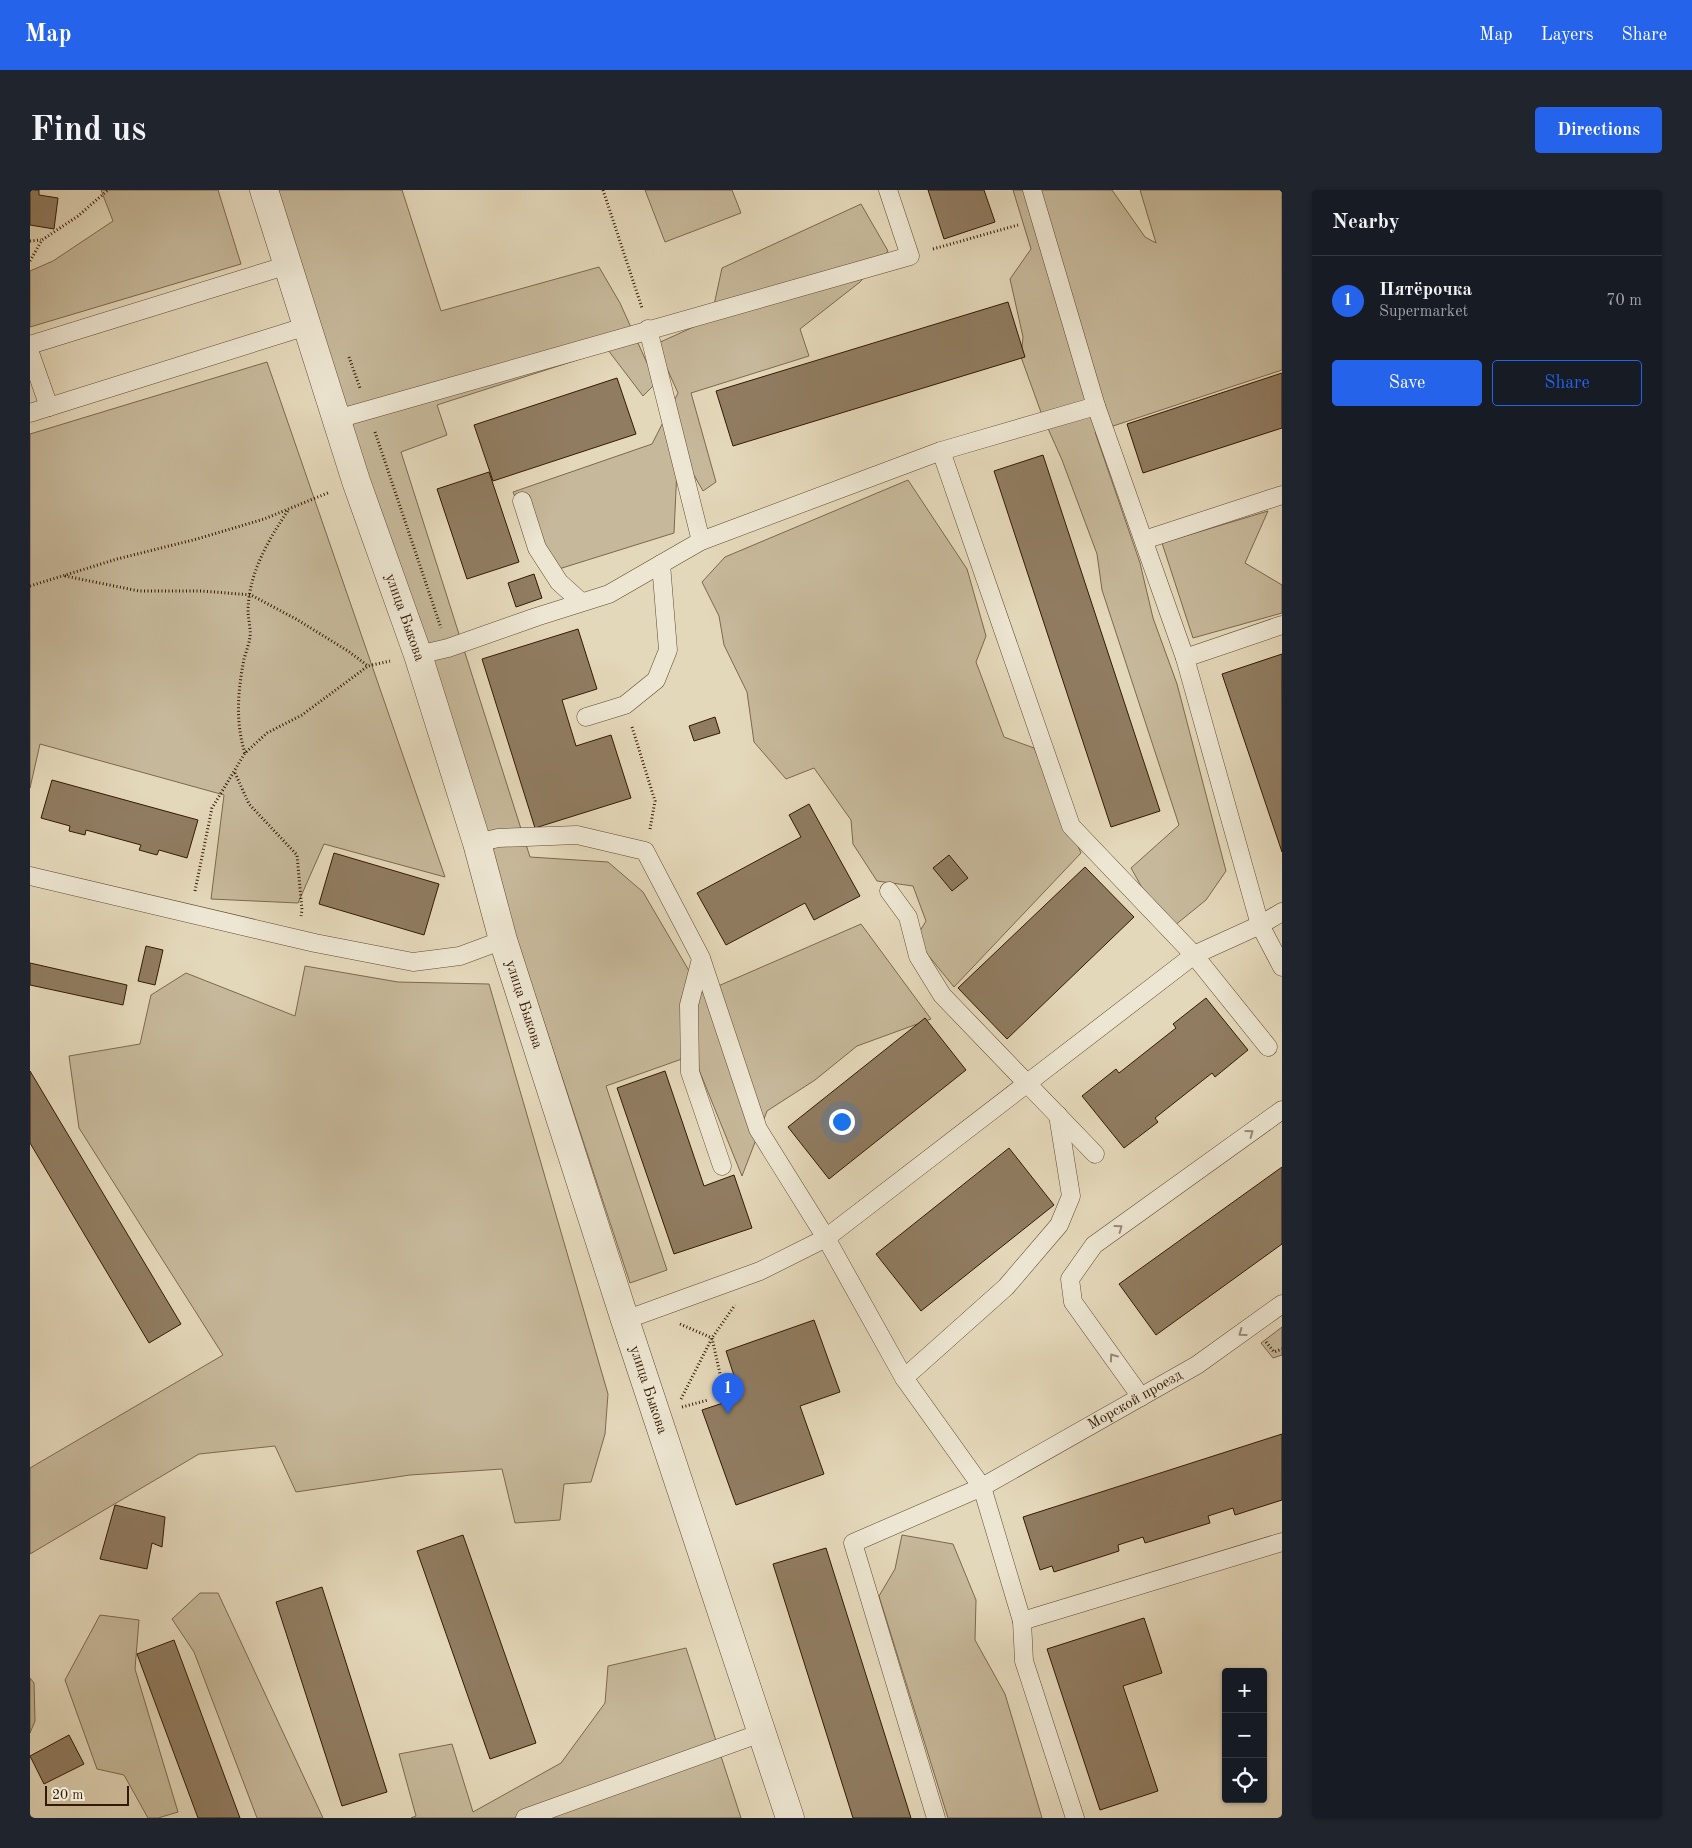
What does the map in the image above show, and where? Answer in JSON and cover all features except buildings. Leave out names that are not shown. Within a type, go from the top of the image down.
[{"type":"street","name":"улица Быкова","points":[[264,190],[356,482],[418,655],[477,843],[503,940],[625,1320],[790,1818]]},
{"type":"lane","points":[[337,419],[910,256],[888,190]]},
{"type":"lane","points":[[1032,190],[1096,406],[1185,658],[1260,925],[1282,967]]},
{"type":"lane","points":[[30,344],[288,265]]},
{"type":"lane","points":[[30,413],[307,326]]},
{"type":"lane","points":[[648,329],[702,541]]},
{"type":"lane","points":[[30,353],[48,407]]},
{"type":"lane","points":[[418,655],[448,648],[609,594],[702,541],[941,451],[1096,406]]},
{"type":"lane","points":[[941,451],[1071,826],[1194,955],[1268,1047]]},
{"type":"lane","points":[[1144,540],[1282,495]]},
{"type":"lane","points":[[522,501],[537,548],[559,582],[581,602]]},
{"type":"lane","points":[[586,717],[625,705],[656,680],[668,650],[661,564]]},
{"type":"lane","points":[[1185,658],[1282,625]]},
{"type":"lane","points":[[477,843],[498,838],[577,835],[645,851],[701,958],[758,1129],[826,1238],[904,1378],[982,1487],[1022,1621],[1024,1661],[1075,1818]]},
{"type":"lane","points":[[30,876],[297,939],[413,962],[460,956],[503,940]]},
{"type":"lane","points":[[890,891],[908,917],[918,956],[942,995],[1095,1154]]},
{"type":"lane","points":[[625,1320],[760,1271],[826,1238],[1194,955],[1260,925],[1282,912]]},
{"type":"lane","points":[[701,958],[689,1005],[690,1072],[722,1166]]},
{"type":"lane","points":[[1141,1397],[1073,1302],[1070,1280],[1094,1245],[1282,1110]]},
{"type":"lane","points":[[904,1378],[1006,1287],[1059,1225],[1071,1196],[1058,1115]]},
{"type":"lane","name":"Морской проезд","points":[[936,1818],[853,1543],[982,1487],[1197,1365],[1282,1304]]},
{"type":"lane","points":[[1022,1621],[1282,1542]]},
{"type":"lane","points":[[526,1818],[761,1734]]},
{"type":"path","points":[[30,261],[42,240],[78,216],[108,190]]},
{"type":"path","points":[[603,190],[648,329]]},
{"type":"path","points":[[910,256],[1040,218]]},
{"type":"path","points":[[30,241],[42,240]]},
{"type":"path","points":[[30,586],[118,559],[264,520],[289,508],[356,482]]},
{"type":"path","points":[[245,753],[240,738],[238,700],[244,658],[250,637],[248,609],[250,595],[254,574],[271,537],[289,508]]},
{"type":"path","points":[[65,576],[139,591],[202,591],[250,595],[296,619],[348,651],[368,666]]},
{"type":"path","points":[[191,914],[212,808],[245,753],[267,733],[302,715],[368,666],[418,655]]},
{"type":"path","points":[[625,705],[656,801],[645,851]]},
{"type":"path","points":[[234,772],[249,804],[297,855],[302,910],[297,939]]},
{"type":"path","points":[[708,1400],[676,1409],[712,1338],[760,1271]]},
{"type":"path","points":[[712,1338],[720,1374]]},
{"type":"shaded area","points":[[101,190],[218,190],[241,264],[30,327],[30,271],[53,261],[113,221]]},
{"type":"shaded area","points":[[277,190],[402,190],[441,311],[599,267],[620,303],[656,383],[643,396],[608,350],[437,405],[447,435],[401,452],[530,857],[608,862],[643,892],[702,993],[861,924],[931,1019],[857,1046],[815,1080],[767,1111],[742,1176],[693,1055],[606,1086],[667,1270],[630,1283],[489,856]]},
{"type":"shaded area","points":[[645,190],[732,190],[741,213],[665,242]]},
{"type":"shaded area","points":[[1013,190],[1112,190],[1145,237],[1156,243],[1140,190],[1282,190],[1282,370],[1095,432],[1140,563],[1153,618],[1177,684],[1226,871],[1206,900],[1174,926],[1150,902],[1131,868],[1179,825],[1102,590],[1097,554],[1021,357],[1023,337],[1010,279],[1031,249]]},
{"type":"shaded area","points":[[861,204],[888,251],[860,282],[800,329],[809,356],[691,393],[716,482],[703,491],[678,447],[674,533],[546,573],[513,492],[652,444],[678,393],[656,344],[711,319],[722,268]]},
{"type":"shaded area","points":[[267,362],[445,877],[324,844],[298,903],[211,899],[224,795],[40,744],[30,788],[30,434]]},
{"type":"shaded area","points":[[908,480],[967,569],[986,636],[976,662],[1004,737],[1034,748],[1081,853],[954,987],[915,939],[926,921],[913,886],[877,881],[853,844],[851,820],[814,768],[786,779],[754,742],[747,692],[724,645],[719,616],[702,582],[725,557]]},
{"type":"shaded area","points":[[1268,511],[1245,563],[1282,585],[1282,613],[1193,638],[1162,543]]},
{"type":"shaded area","points":[[305,966],[398,982],[489,984],[608,1394],[605,1434],[591,1482],[564,1484],[560,1520],[515,1523],[502,1469],[410,1475],[296,1492],[275,1446],[199,1454],[30,1554],[30,1468],[223,1355],[79,1128],[69,1056],[140,1044],[151,995],[186,973],[295,1016]]},
{"type":"shaded area","points":[[1282,1327],[1282,1355],[1273,1358],[1261,1343]]},
{"type":"shaded area","points":[[902,1535],[953,1544],[976,1600],[975,1640],[1005,1694],[1042,1818],[948,1818],[879,1596],[895,1569]]},
{"type":"shaded area","points":[[200,1593],[218,1593],[323,1818],[257,1818],[194,1652],[172,1619]]},
{"type":"shaded area","points":[[100,1615],[139,1620],[135,1669],[178,1812],[158,1818],[148,1818],[124,1775],[97,1769],[65,1680]]},
{"type":"shaded area","points":[[686,1648],[741,1818],[411,1818],[416,1816],[399,1754],[452,1744],[473,1812],[561,1763],[605,1703],[608,1666]]},
{"type":"shaded area","points":[[30,1678],[34,1683],[35,1721],[30,1733]]},
{"type":"place","name":"Пятёрочка","points":[[728,1414]]}]
